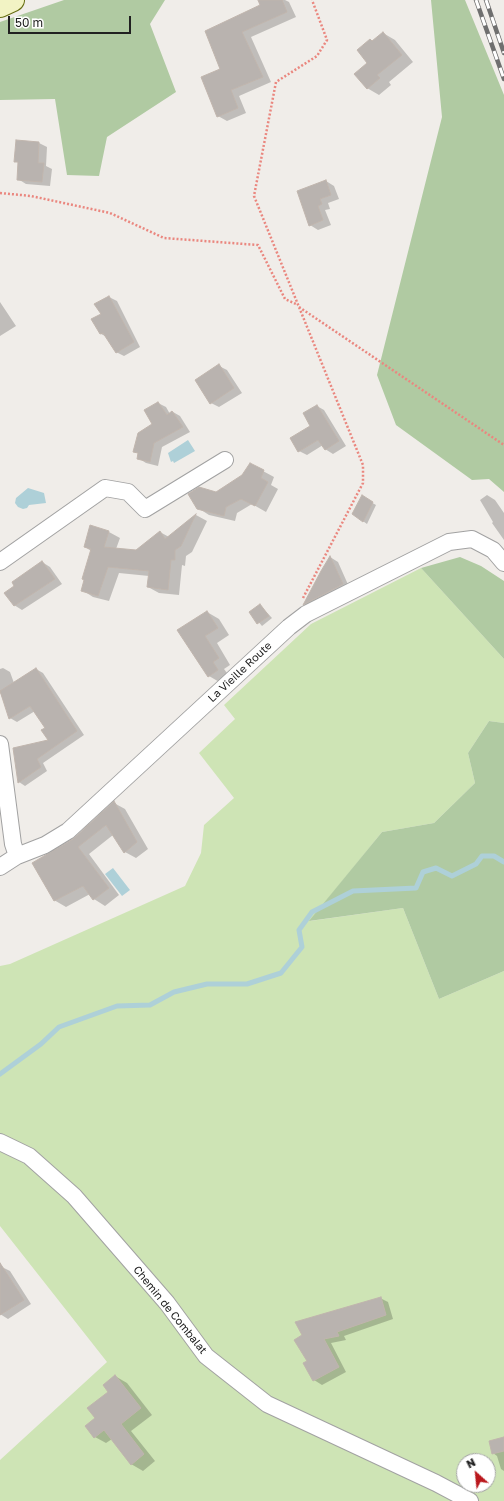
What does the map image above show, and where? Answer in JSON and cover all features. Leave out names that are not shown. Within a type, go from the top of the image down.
[{"type":"main road","points":[[0,6],[13,0]]},
{"type":"street","points":[[0,562],[105,488],[128,492],[145,509],[225,460]]},
{"type":"street","name":"La Vieille Route","points":[[0,867],[16,856],[45,846],[68,831],[289,627],[306,614],[449,542],[472,539],[493,550],[504,563]]},
{"type":"street","points":[[0,744],[13,844],[16,856]]},
{"type":"street","name":"Chemin de Combalat","points":[[0,1142],[29,1156],[74,1196],[167,1303],[206,1356],[267,1404],[436,1483],[470,1501]]},
{"type":"path","points":[[306,614],[303,598],[363,483],[363,465],[254,196],[276,82],[317,56],[327,40],[312,0]]},
{"type":"path","points":[[0,193],[31,196],[110,213],[164,238],[258,245],[285,299],[299,306],[504,445]]},
{"type":"green space","points":[[64,0],[165,0],[150,24],[176,92],[107,137],[99,176],[67,175],[55,99],[0,100],[0,22]]},
{"type":"green space","points":[[431,0],[465,0],[504,95],[504,492],[489,479],[472,480],[396,425],[377,375],[442,117]]},
{"type":"green space","points":[[460,557],[481,566],[504,581],[504,659],[421,568]]},
{"type":"green space","points":[[421,568],[504,659],[504,723],[489,721],[468,753],[475,783],[434,823],[382,832],[310,921],[403,908],[439,999],[504,971],[504,1501],[0,1501],[0,1460],[107,1362],[0,1226],[0,966],[10,964],[185,886],[201,853],[204,825],[234,798],[199,753],[235,719],[224,705],[311,624]]},
{"type":"green space","points":[[489,721],[504,723],[504,971],[439,999],[403,908],[309,921],[382,832],[434,823],[475,783],[468,753]]},
{"type":"water","points":[[188,440],[195,451],[174,463],[173,461],[171,462],[168,453]]},
{"type":"water","points":[[28,488],[44,493],[46,503],[29,505],[27,508],[23,509],[18,507],[15,503],[16,498]]},
{"type":"water","points":[[113,868],[130,890],[122,896],[105,874]]},
{"type":"building","points":[[258,0],[282,0],[287,12],[242,32],[263,77],[231,90],[238,108],[217,117],[201,77],[220,69],[205,31],[260,5]]},
{"type":"building","points":[[383,32],[402,55],[377,75],[380,78],[367,89],[354,74],[367,63],[357,50],[370,39],[372,41]]},
{"type":"building","points":[[16,140],[39,142],[38,163],[44,163],[42,182],[17,180],[18,162],[14,162]]},
{"type":"building","points":[[326,180],[331,195],[320,199],[322,204],[318,206],[323,220],[309,226],[297,191]]},
{"type":"building","points":[[109,296],[134,342],[116,353],[103,333],[100,334],[91,319],[101,314],[94,304]]},
{"type":"building","points":[[219,364],[234,388],[210,404],[195,380]]},
{"type":"building","points":[[158,402],[167,415],[172,411],[183,427],[154,443],[150,462],[137,459],[138,453],[133,452],[138,433],[152,424],[144,410]]},
{"type":"building","points":[[317,405],[339,441],[325,450],[318,440],[298,452],[290,438],[310,426],[303,413]]},
{"type":"building","points":[[250,463],[264,470],[261,478],[268,482],[255,506],[241,499],[226,507],[224,516],[197,509],[188,494],[199,487],[216,492],[242,475]]},
{"type":"building","points":[[362,495],[373,502],[363,522],[352,514]]},
{"type":"building","points":[[196,514],[181,546],[175,550],[175,560],[171,560],[168,590],[147,587],[149,571],[108,567],[98,596],[81,591],[84,580],[82,579],[91,549],[84,547],[90,525],[109,531],[104,547],[136,550],[160,531],[165,539]]},
{"type":"building","points":[[330,556],[343,584],[303,605],[321,571]]},
{"type":"building","points":[[42,561],[55,579],[14,606],[4,593],[14,586],[12,582]]},
{"type":"building","points":[[260,604],[269,616],[257,624],[249,612]]},
{"type":"building","points":[[207,611],[218,628],[205,636],[219,658],[213,662],[218,670],[208,677],[177,630]]},
{"type":"building","points":[[36,668],[77,731],[37,759],[41,767],[18,783],[13,748],[48,740],[41,730],[45,728],[30,706],[9,719],[0,691]]},
{"type":"building","points":[[114,801],[137,842],[124,853],[106,825],[78,847],[109,888],[93,900],[83,886],[54,901],[32,863],[73,839]]},
{"type":"building","points":[[0,1263],[24,1300],[0,1315]]},
{"type":"building","points":[[381,1297],[386,1315],[337,1332],[339,1336],[324,1339],[339,1367],[313,1381],[303,1363],[307,1361],[294,1340],[302,1335],[295,1322]]},
{"type":"building","points":[[115,1375],[141,1408],[121,1424],[144,1454],[131,1465],[104,1430],[94,1438],[85,1426],[95,1418],[87,1408],[108,1392],[103,1385]]},
{"type":"building","points":[[504,1437],[504,1451],[492,1453],[489,1441]]},
{"type":"waterway","points":[[0,1074],[41,1044],[59,1027],[117,1006],[150,1005],[174,992],[207,984],[247,984],[281,973],[302,947],[299,930],[312,912],[353,891],[416,888],[423,872],[436,868],[452,876],[476,864],[482,856],[494,856],[504,862]]},
{"type":"railway","points":[[476,0],[504,79]]},
{"type":"railway","points":[[486,0],[504,53]]}]
